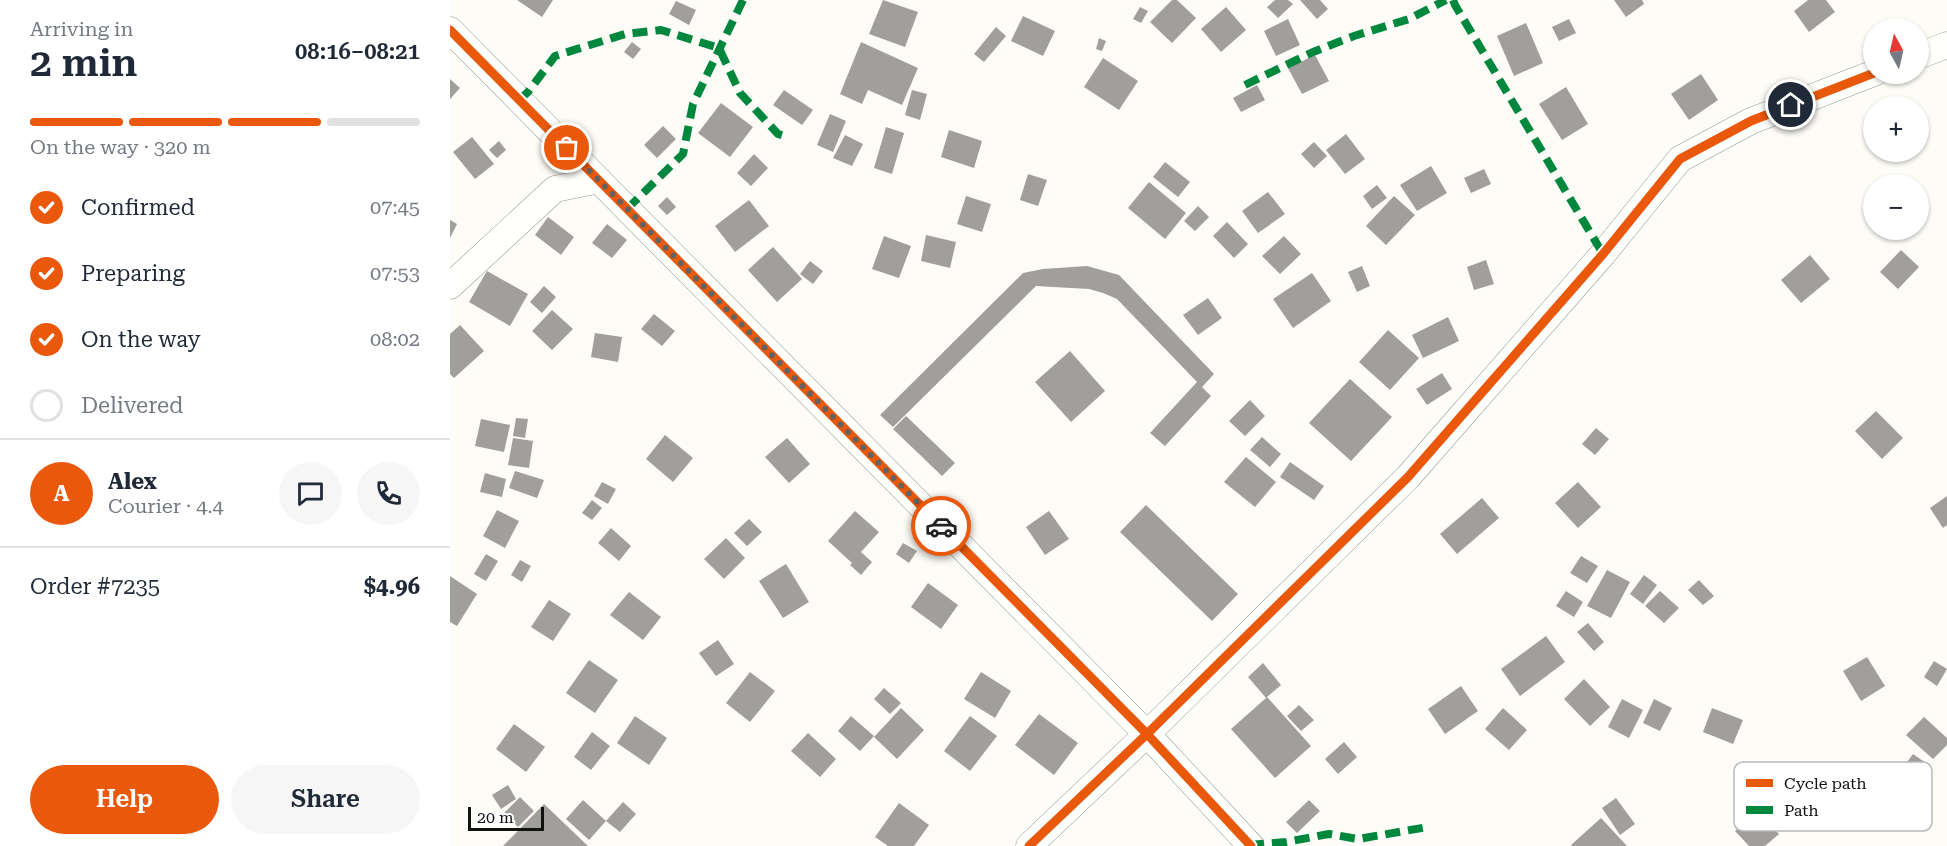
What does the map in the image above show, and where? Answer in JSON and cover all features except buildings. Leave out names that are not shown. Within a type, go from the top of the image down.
[{"type":"street","points":[[450,30],[1147,734],[1251,846]]},
{"type":"street","points":[[1929,52],[1947,45]]},
{"type":"street","points":[[1029,846],[1147,734],[1408,477],[1603,254],[1680,159],[1750,121],[1863,78]]},
{"type":"street","points":[[450,286],[555,189],[599,180]]},
{"type":"marked path","points":[[627,209],[683,154],[693,104],[743,0]]},
{"type":"marked path","points":[[1245,85],[1313,52],[1354,36],[1409,19],[1446,0]]},
{"type":"marked path","points":[[1453,0],[1603,254]]},
{"type":"marked path","points":[[519,100],[528,92],[555,56],[625,34],[661,30],[719,48],[740,93],[778,134],[788,137]]},
{"type":"marked path","points":[[1249,845],[1286,842],[1329,834],[1358,839],[1428,827]]},
{"type":"cycle path","points":[[450,30],[1147,734],[1251,846]]},
{"type":"cycle path","points":[[1029,846],[1147,734],[1408,477],[1603,254],[1680,159],[1751,121],[1863,77]]},
{"type":"way so far","points":[[567,148],[941,526]]},
{"type":"route","points":[[941,526],[1147,734],[1408,477],[1603,254],[1680,159],[1750,121],[1791,105]]}]
